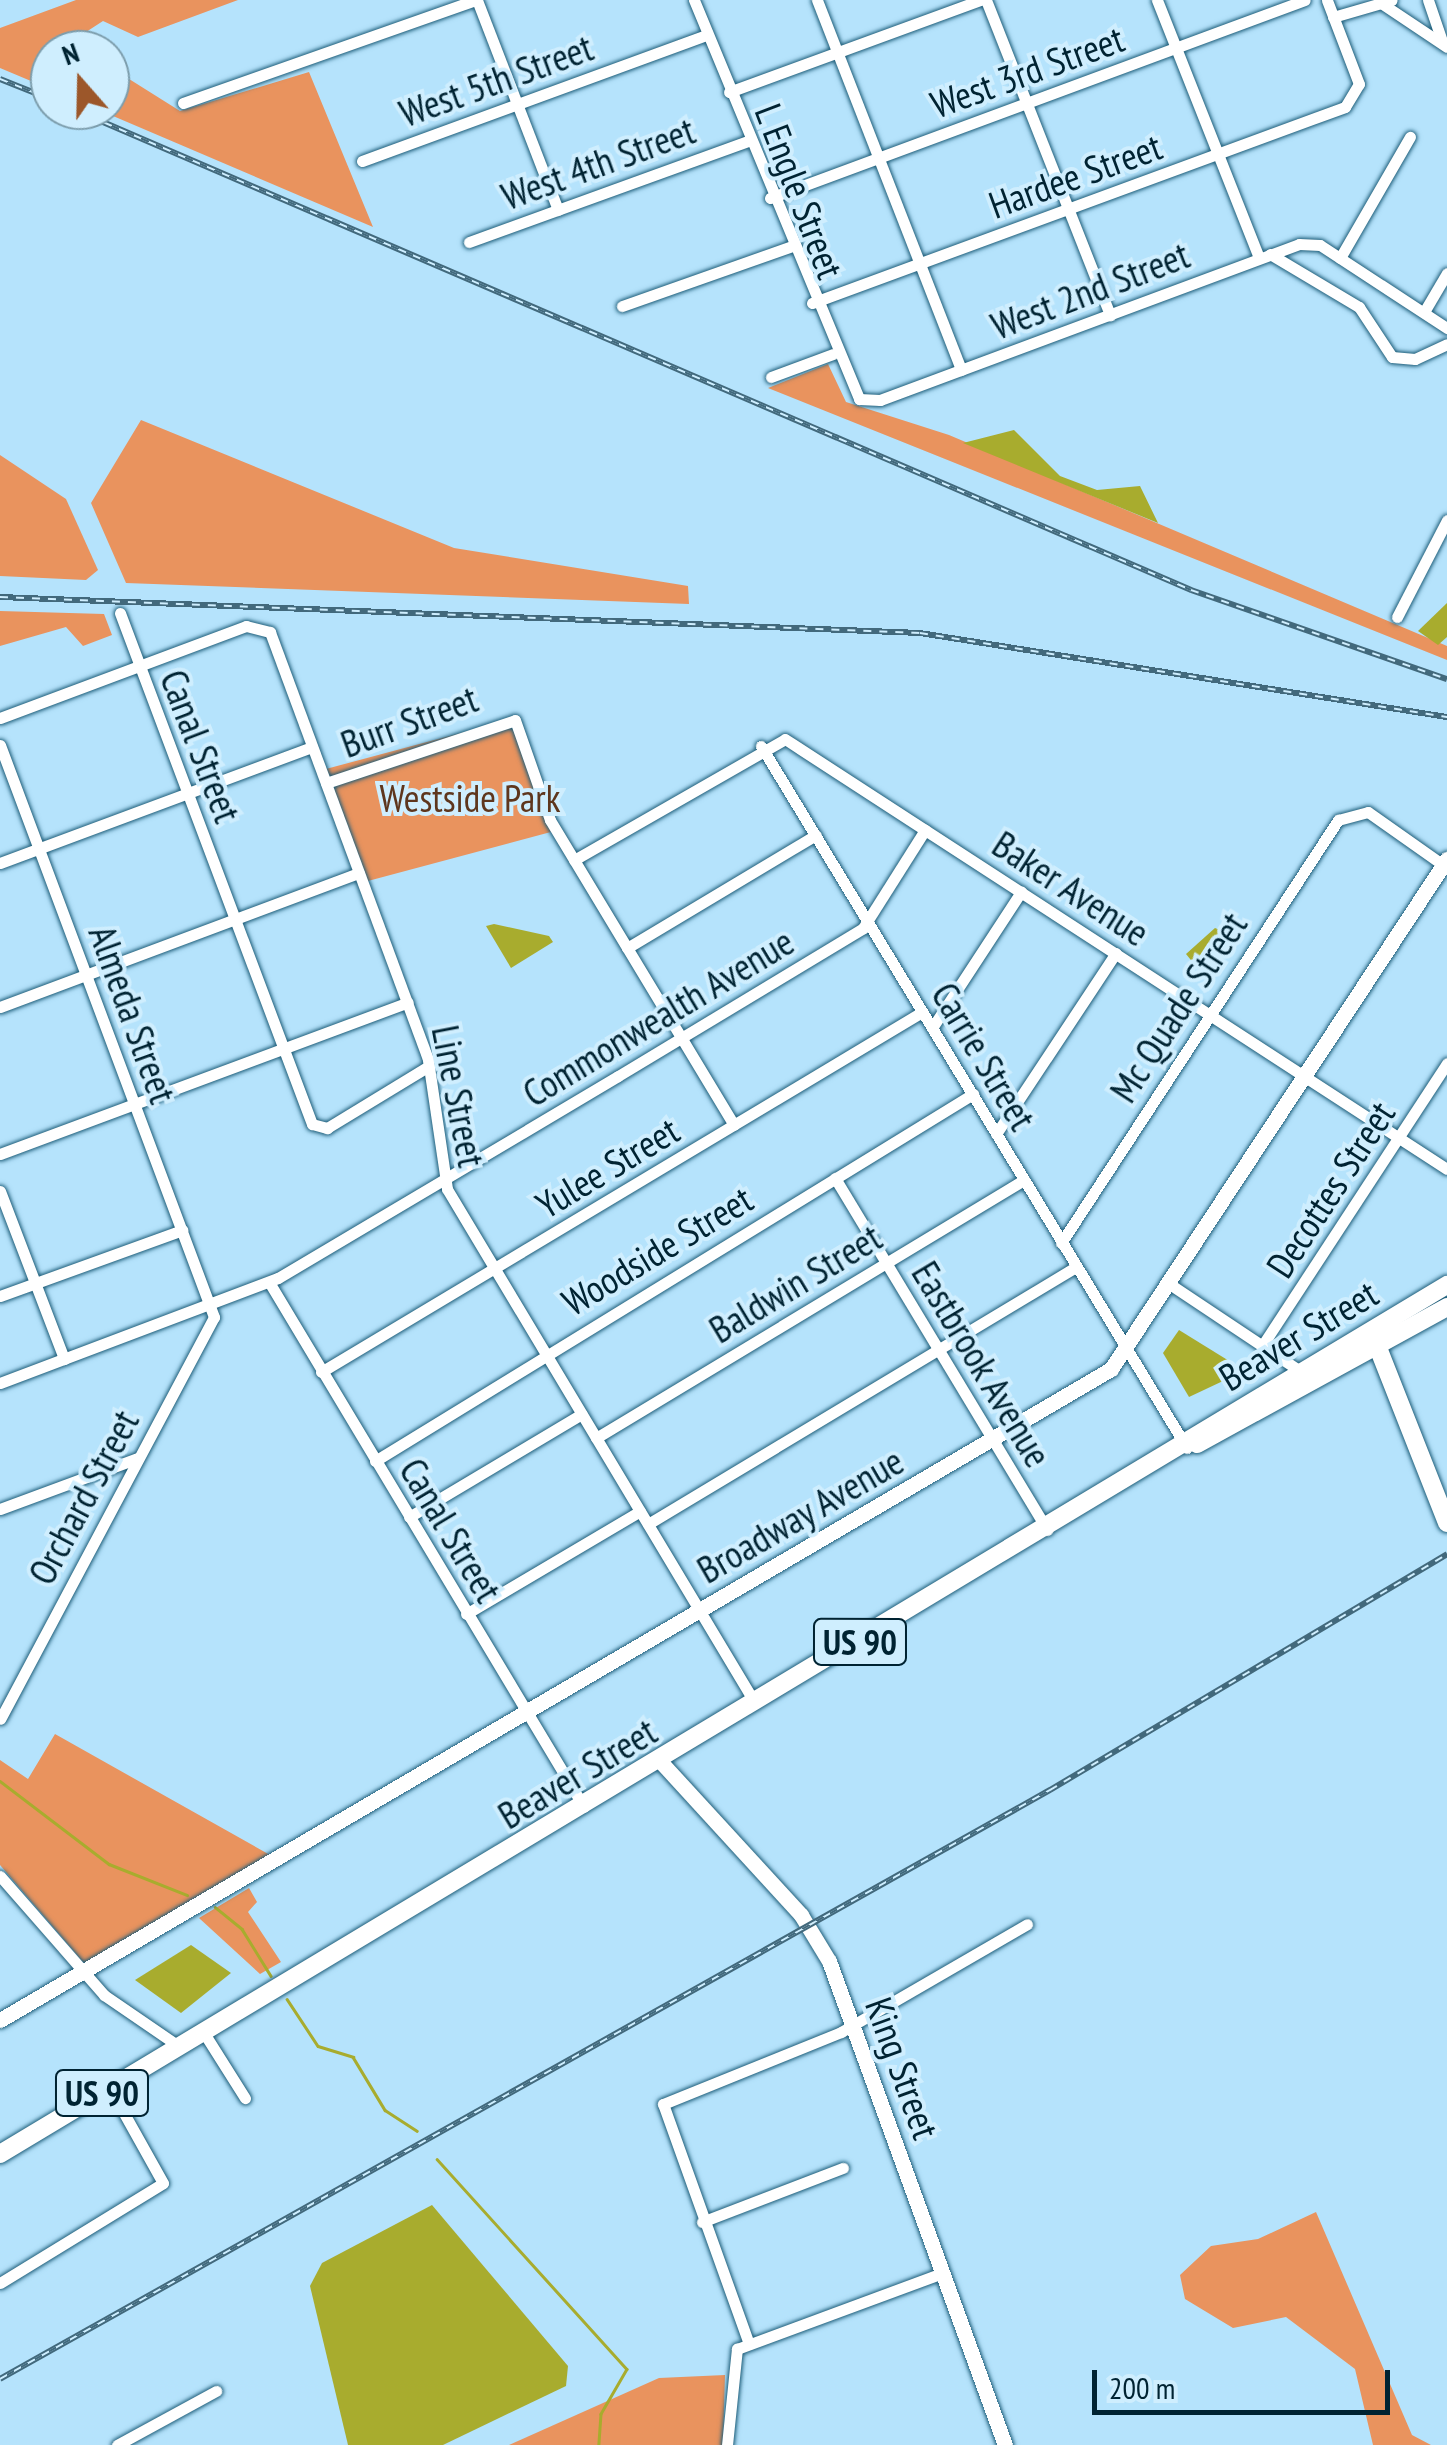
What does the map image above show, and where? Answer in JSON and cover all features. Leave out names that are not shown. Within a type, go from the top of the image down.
[{"type":"main road","name":"Beaver Street","points":[[1255,1409],[1300,1372],[1447,1284]]},
{"type":"main road","name":"Beaver Street","points":[[0,2154],[1187,1448],[1255,1409],[1318,1383],[1447,1308]]},
{"type":"main road","points":[[1371,1330],[1447,1523]]},
{"type":"street","points":[[183,103],[476,0],[558,210]]},
{"type":"street","name":"L Engle Street","points":[[694,0],[832,354],[858,399]]},
{"type":"street","points":[[817,0],[961,370]]},
{"type":"street","points":[[984,0],[1110,315]]},
{"type":"street","name":"West 4th Street","points":[[729,92],[984,0]]},
{"type":"street","points":[[1156,0],[1217,155],[1264,256],[1359,307],[1392,357],[1415,359],[1447,344]]},
{"type":"street","name":"West 3rd Street","points":[[770,198],[1306,0]]},
{"type":"street","points":[[1327,0],[1333,17],[1387,2],[1445,45]]},
{"type":"street","points":[[1428,0],[1445,45]]},
{"type":"street","name":"Hardee Street","points":[[812,302],[1217,155],[1356,98],[1333,17]]},
{"type":"street","name":"West 5th Street","points":[[362,161],[707,35]]},
{"type":"street","points":[[1340,258],[1410,137]]},
{"type":"street","name":"West 4th Street","points":[[469,242],[748,141]]},
{"type":"street","name":"West 2nd Street","points":[[858,399],[961,370],[1264,256],[1310,243],[1340,258],[1447,328]]},
{"type":"street","points":[[622,306],[790,248]]},
{"type":"street","points":[[1424,312],[1447,273]]},
{"type":"street","points":[[771,378],[832,354]]},
{"type":"street","points":[[1397,617],[1447,520]]},
{"type":"street","name":"Canal Street","points":[[120,614],[312,1124],[327,1128],[430,1066]]},
{"type":"street","name":"Line Street","points":[[139,666],[260,625],[326,783],[430,1066],[446,1179],[756,1705]]},
{"type":"street","points":[[0,718],[139,666]]},
{"type":"street","name":"Burr Street","points":[[326,783],[512,718],[574,860]]},
{"type":"street","name":"Baker Avenue","points":[[761,746],[785,738],[1447,1169]]},
{"type":"street","name":"Almeda Street","points":[[0,745],[210,1304]]},
{"type":"street","points":[[734,1126],[574,860],[761,746]]},
{"type":"street","name":"Carrie Street","points":[[761,746],[1187,1448]]},
{"type":"street","points":[[0,864],[312,747]]},
{"type":"street","name":"Mc Quade Street","points":[[1062,1243],[1338,820],[1353,811],[1446,864]]},
{"type":"street","name":"Commonwealth Avenue","points":[[0,1383],[270,1282],[682,1038],[868,922],[925,830]]},
{"type":"street","points":[[627,948],[816,836]]},
{"type":"street","name":"Broadway Avenue","points":[[0,2020],[992,1440],[1128,1353],[1446,864]]},
{"type":"street","points":[[0,1008],[359,873]]},
{"type":"street","points":[[932,1028],[1021,892]]},
{"type":"street","points":[[996,1134],[1116,953]]},
{"type":"street","points":[[0,1154],[408,1002]]},
{"type":"street","name":"Yulee Street","points":[[322,1372],[922,1012]]},
{"type":"street","name":"Decottes Street","points":[[1262,1346],[1447,1063]]},
{"type":"street","name":"Woodside Street","points":[[375,1461],[973,1094]]},
{"type":"street","name":"Eastbrook Avenue","points":[[835,1178],[1047,1530]]},
{"type":"street","name":"Baldwin Street","points":[[596,1438],[1024,1180]]},
{"type":"street","points":[[0,1191],[64,1359]]},
{"type":"street","points":[[0,1296],[182,1230]]},
{"type":"street","points":[[648,1524],[1076,1267]]},
{"type":"street","name":"Canal Street","points":[[270,1282],[584,1807]]},
{"type":"street","points":[[1171,1285],[1318,1383]]},
{"type":"street","name":"Orchard Street","points":[[0,1719],[214,1317],[210,1304]]},
{"type":"street","points":[[409,1517],[582,1414]]},
{"type":"street","points":[[0,1509],[138,1458]]},
{"type":"street","points":[[466,1614],[640,1511]]},
{"type":"street","name":"King Street","points":[[660,1761],[809,1926],[853,2024],[1005,2445]]},
{"type":"street","points":[[2,1881],[82,1972],[180,2047]]},
{"type":"street","points":[[749,2344],[662,2104],[853,2024],[1027,1924]]},
{"type":"street","points":[[204,2032],[245,2098]]},
{"type":"street","points":[[0,2283],[160,2188],[162,2175],[110,2088]]},
{"type":"street","points":[[702,2222],[843,2168]]},
{"type":"street","points":[[728,2445],[731,2358],[749,2344],[943,2273]]},
{"type":"street","points":[[116,2445],[216,2392]]},
{"type":"green space","points":[[76,0],[238,0],[138,37],[130,30],[103,21],[89,30],[30,30],[30,81],[0,68],[0,28]]},
{"type":"green space","points":[[309,72],[373,227],[130,123],[130,80],[180,111]]},
{"type":"green space","points":[[828,364],[846,402],[949,435],[1447,646],[1447,660],[768,388]]},
{"type":"green space","points":[[141,420],[454,548],[688,586],[689,604],[126,583],[91,503]]},
{"type":"green space","points":[[0,455],[66,499],[98,570],[86,580],[0,576]]},
{"type":"green space","points":[[0,611],[104,614],[112,635],[83,646],[66,627],[0,646]]},
{"type":"green space","name":"Westside Park","points":[[520,717],[551,832],[358,884],[327,769]]},
{"type":"green space","points":[[55,1734],[270,1855],[84,1963],[0,1865],[0,1760],[28,1779]]},
{"type":"green space","points":[[249,1888],[257,1902],[248,1912],[281,1962],[260,1974],[199,1918]]},
{"type":"green space","points":[[1316,2212],[1412,2435],[1431,2445],[1373,2445],[1355,2369],[1286,2317],[1233,2328],[1185,2299],[1180,2275],[1211,2246],[1258,2239]]},
{"type":"green space","points":[[725,2375],[723,2445],[509,2445],[659,2378]]},
{"type":"shaded area","points":[[1014,430],[1060,476],[1097,490],[1140,486],[1158,523],[963,443]]},
{"type":"shaded area","points":[[1447,603],[1447,637],[1438,645],[1418,631]]},
{"type":"shaded area","points":[[494,924],[549,936],[553,942],[511,968],[486,926]]},
{"type":"shaded area","points":[[1215,928],[1234,936],[1213,970],[1199,970],[1186,954]]},
{"type":"shaded area","points":[[1179,1330],[1234,1364],[1240,1373],[1189,1397],[1163,1353]]},
{"type":"shaded area","points":[[191,1945],[231,1973],[181,2013],[135,1980]]},
{"type":"shaded area","points":[[432,2205],[568,2366],[566,2386],[443,2445],[348,2445],[310,2286],[322,2263]]},
{"type":"waterway","points":[[0,1781],[109,1864],[187,1895]]},
{"type":"waterway","points":[[215,1907],[242,1929],[271,1976]]},
{"type":"waterway","points":[[287,1999],[318,2046],[353,2057],[385,2110],[417,2131]]},
{"type":"waterway","points":[[437,2159],[627,2369],[601,2414],[599,2445]]},
{"type":"railway","points":[[0,79],[30,91]]},
{"type":"railway","points":[[122,130],[1191,590],[1447,679]]},
{"type":"railway","points":[[0,597],[920,633],[1447,717]]},
{"type":"railway","points":[[0,2379],[1050,1790],[1447,1554]]}]
